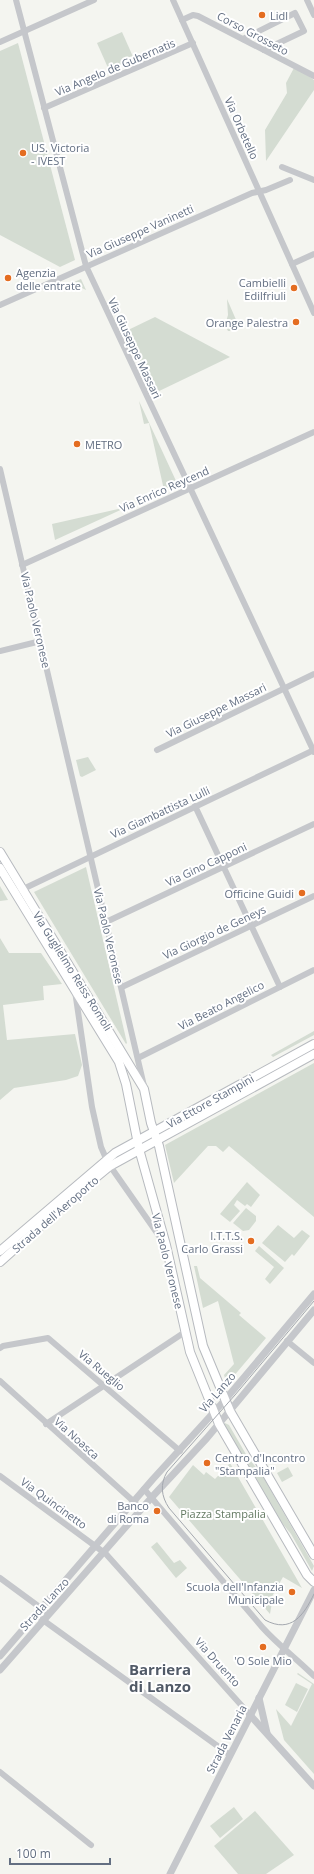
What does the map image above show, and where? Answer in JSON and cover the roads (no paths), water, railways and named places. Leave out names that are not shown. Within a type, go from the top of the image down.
[{"type":"main road","name":"Via Guglielmo Reiss Romoli","points":[[0,852],[19,891],[75,990],[119,1062],[126,1084]]},
{"type":"main road","name":"Via Guglielmo Reiss Romoli","points":[[0,868],[19,891],[144,1089]]},
{"type":"main road","name":"Via Ettore Stampini","points":[[108,1163],[137,1140],[314,1044]]},
{"type":"main road","name":"Via Ettore Stampini","points":[[108,1163],[139,1150],[314,1054]]},
{"type":"main road","name":"Via Paolo Veronese","points":[[126,1084],[139,1150],[166,1245],[190,1352],[215,1412]]},
{"type":"main road","name":"Via Paolo Veronese","points":[[144,1089],[157,1140],[203,1346],[225,1400]]},
{"type":"main road","name":"Strada dell'Aeroporto","points":[[0,1251],[108,1163]]},
{"type":"main road","name":"Strada dell'Aeroporto","points":[[0,1262],[82,1189],[108,1163]]},
{"type":"main road","points":[[225,1400],[314,1554]]},
{"type":"main road","points":[[215,1412],[219,1424],[307,1574],[314,1582]]},
{"type":"street","name":"Via Giuseppe Massari","points":[[16,0],[86,266],[314,751]]},
{"type":"street","points":[[0,42],[94,0]]},
{"type":"street","name":"Via Orbetello","points":[[173,0],[314,313]]},
{"type":"street","points":[[307,0],[314,15]]},
{"type":"street","points":[[243,39],[295,13],[304,31],[264,50]]},
{"type":"street","name":"Corso Grosseto","points":[[182,20],[196,15],[314,76]]},
{"type":"street","name":"Via Angelo de Gubernatis","points":[[44,108],[193,43]]},
{"type":"street","points":[[282,167],[314,180]]},
{"type":"street","name":"Via Giuseppe Vaninetti","points":[[0,305],[252,193],[259,192],[290,180]]},
{"type":"street","points":[[292,264],[314,254]]},
{"type":"street","name":"Via Enrico Reycend","points":[[22,565],[314,432]]},
{"type":"street","name":"Via Paolo Veronese","points":[[0,469],[122,987],[144,1089]]},
{"type":"street","points":[[0,651],[41,640]]},
{"type":"street","points":[[284,688],[314,674]]},
{"type":"street","name":"Via Giuseppe Massari","points":[[157,750],[284,688]]},
{"type":"street","name":"Via Giambattista Lulli","points":[[19,891],[195,806],[314,751]]},
{"type":"street","points":[[195,806],[280,987]]},
{"type":"street","name":"Via Gino Capponi","points":[[106,922],[314,824]]},
{"type":"street","name":"Via Giorgio de Geneys","points":[[122,987],[314,896]]},
{"type":"street","name":"Via Beato Angelico","points":[[138,1058],[314,970]]},
{"type":"street","points":[[75,990],[93,1115],[98,1137],[108,1163],[166,1245]]},
{"type":"street","name":"Via Lanzo","points":[[134,1502],[144,1489],[215,1412],[314,1294]]},
{"type":"street","name":"Via Lanzo","points":[[152,1497],[219,1424],[314,1310]]},
{"type":"street","points":[[46,1424],[185,1332]]},
{"type":"street","name":"Via Rueglio","points":[[0,1348],[3,1346],[48,1338],[180,1451]]},
{"type":"street","points":[[287,1341],[314,1363]]},
{"type":"street","name":"Via Noasca","points":[[0,1381],[142,1509]]},
{"type":"street","name":"Via Quincinetto","points":[[0,1476],[96,1545]]},
{"type":"street","points":[[144,1489],[262,1627],[284,1650],[297,1658],[314,1676]]},
{"type":"street","name":"Strada Lanzo","points":[[0,1670],[152,1497]]},
{"type":"street","name":"Strada Lanzo","points":[[0,1656],[134,1502]]},
{"type":"street","points":[[96,1545],[104,1552]]},
{"type":"street","name":"Via Druento","points":[[104,1552],[314,1786]]},
{"type":"street","points":[[0,1578],[49,1614]]},
{"type":"street","name":"Strada Venaria","points":[[170,1874],[314,1590]]},
{"type":"street","points":[[36,1614],[230,1755]]},
{"type":"street","points":[[259,1698],[267,1734]]},
{"type":"street","points":[[0,1772],[91,1845]]},
{"type":"tram line","points":[[314,1301],[235,1395],[167,1472],[162,1486],[164,1499],[169,1508],[265,1620],[274,1624],[282,1625],[296,1620],[306,1609],[314,1594]]},
{"type":"place","name":"Lidl","points":[[262,15]]},
{"type":"place","name":"US. Victoria - IVEST","points":[[23,153]]},
{"type":"place","name":"Agenzia delle entrate","points":[[8,278]]},
{"type":"place","name":"Cambielli Edilfriuli","points":[[294,288]]},
{"type":"place","name":"Orange Palestra","points":[[296,322]]},
{"type":"place","name":"METRO","points":[[77,444]]},
{"type":"place","name":"Officine Guidi","points":[[302,893]]},
{"type":"place","name":"I.T.T.S. Carlo Grassi","points":[[251,1241]]},
{"type":"place","name":"Centro d'Incontro \"Stampalia\"","points":[[207,1463]]},
{"type":"place","name":"Banco di Roma","points":[[157,1511]]},
{"type":"place","name":"Scuola dell'Infanzia Municipale","points":[[292,1592]]},
{"type":"place","name":"'O Sole Mio","points":[[263,1647]]},
{"type":"district","name":"Barriera di Lanzo","points":[[160,1678]]},
{"type":"park label","name":"Piazza Stampalia","points":[[223,1513]]}]
